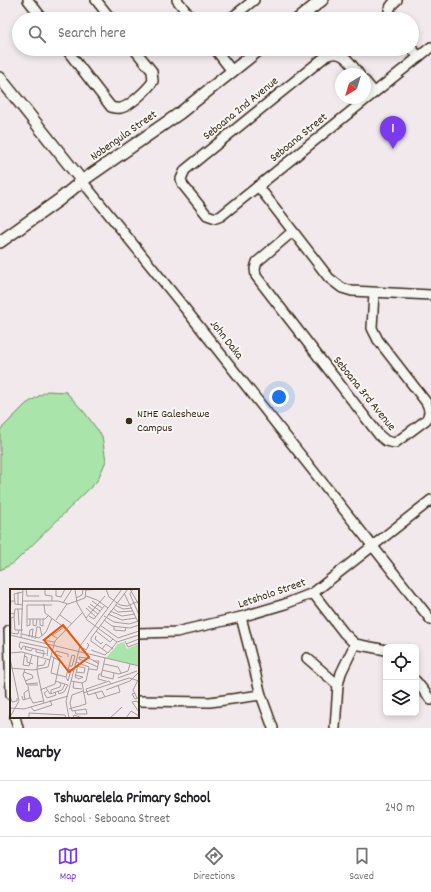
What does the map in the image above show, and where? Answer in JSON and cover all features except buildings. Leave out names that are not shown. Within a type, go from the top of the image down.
[{"type":"street","points":[[28,0],[37,12]]},
{"type":"street","points":[[96,0],[105,12]]},
{"type":"street","points":[[177,0],[186,12]]},
{"type":"street","points":[[239,12],[254,0]]},
{"type":"street","points":[[307,12],[322,0]]},
{"type":"street","points":[[389,12],[391,6],[397,0]]},
{"type":"street","name":"Seboana Street","points":[[211,217],[216,218],[221,216],[374,92],[431,48]]},
{"type":"street","points":[[72,56],[111,106],[115,108],[121,108],[127,105],[150,86],[153,81],[152,72],[139,56]]},
{"type":"street","points":[[220,56],[232,71]]},
{"type":"street","name":"Nobengula Street","points":[[0,242],[180,113],[251,56]]},
{"type":"street","name":"Seboana 2nd Avenue","points":[[211,217],[207,215],[183,185],[181,179],[185,170],[326,56]]},
{"type":"street","name":"Seboana 2nd Avenue","points":[[343,56],[354,68]]},
{"type":"street","name":"John Daka","points":[[0,78],[179,301],[431,620]]},
{"type":"street","points":[[371,88],[374,92]]},
{"type":"street","points":[[258,186],[292,232],[330,278],[342,288],[374,293],[431,296]]},
{"type":"street","name":"Seboana 3rd Avenue","points":[[292,232],[257,262],[255,268],[256,276],[380,435],[386,441],[395,443],[426,420],[430,409],[374,333],[372,328],[374,293]]},
{"type":"street","name":"Letsholo Street","points":[[139,633],[176,632],[241,618],[292,602],[313,593],[431,500]]},
{"type":"street","points":[[313,593],[344,633],[355,644],[383,649]]},
{"type":"street","points":[[241,618],[261,695],[273,728]]},
{"type":"street","points":[[7,631],[10,679]]},
{"type":"street","points":[[335,728],[338,685],[345,662],[355,644]]},
{"type":"street","points":[[306,658],[338,685]]},
{"type":"street","points":[[419,685],[431,700]]},
{"type":"street","points":[[139,701],[210,702],[261,695]]},
{"type":"street","points":[[15,718],[18,728]]},
{"type":"green space","points":[[47,391],[66,392],[85,413],[102,436],[106,461],[97,481],[14,563],[0,570],[0,430],[26,404]]},
{"type":"place","name":"Tshwarelela Primary School","points":[[393,149]]},
{"type":"place","name":"NIHE Galeshewe Campus","points":[[129,421]]}]
